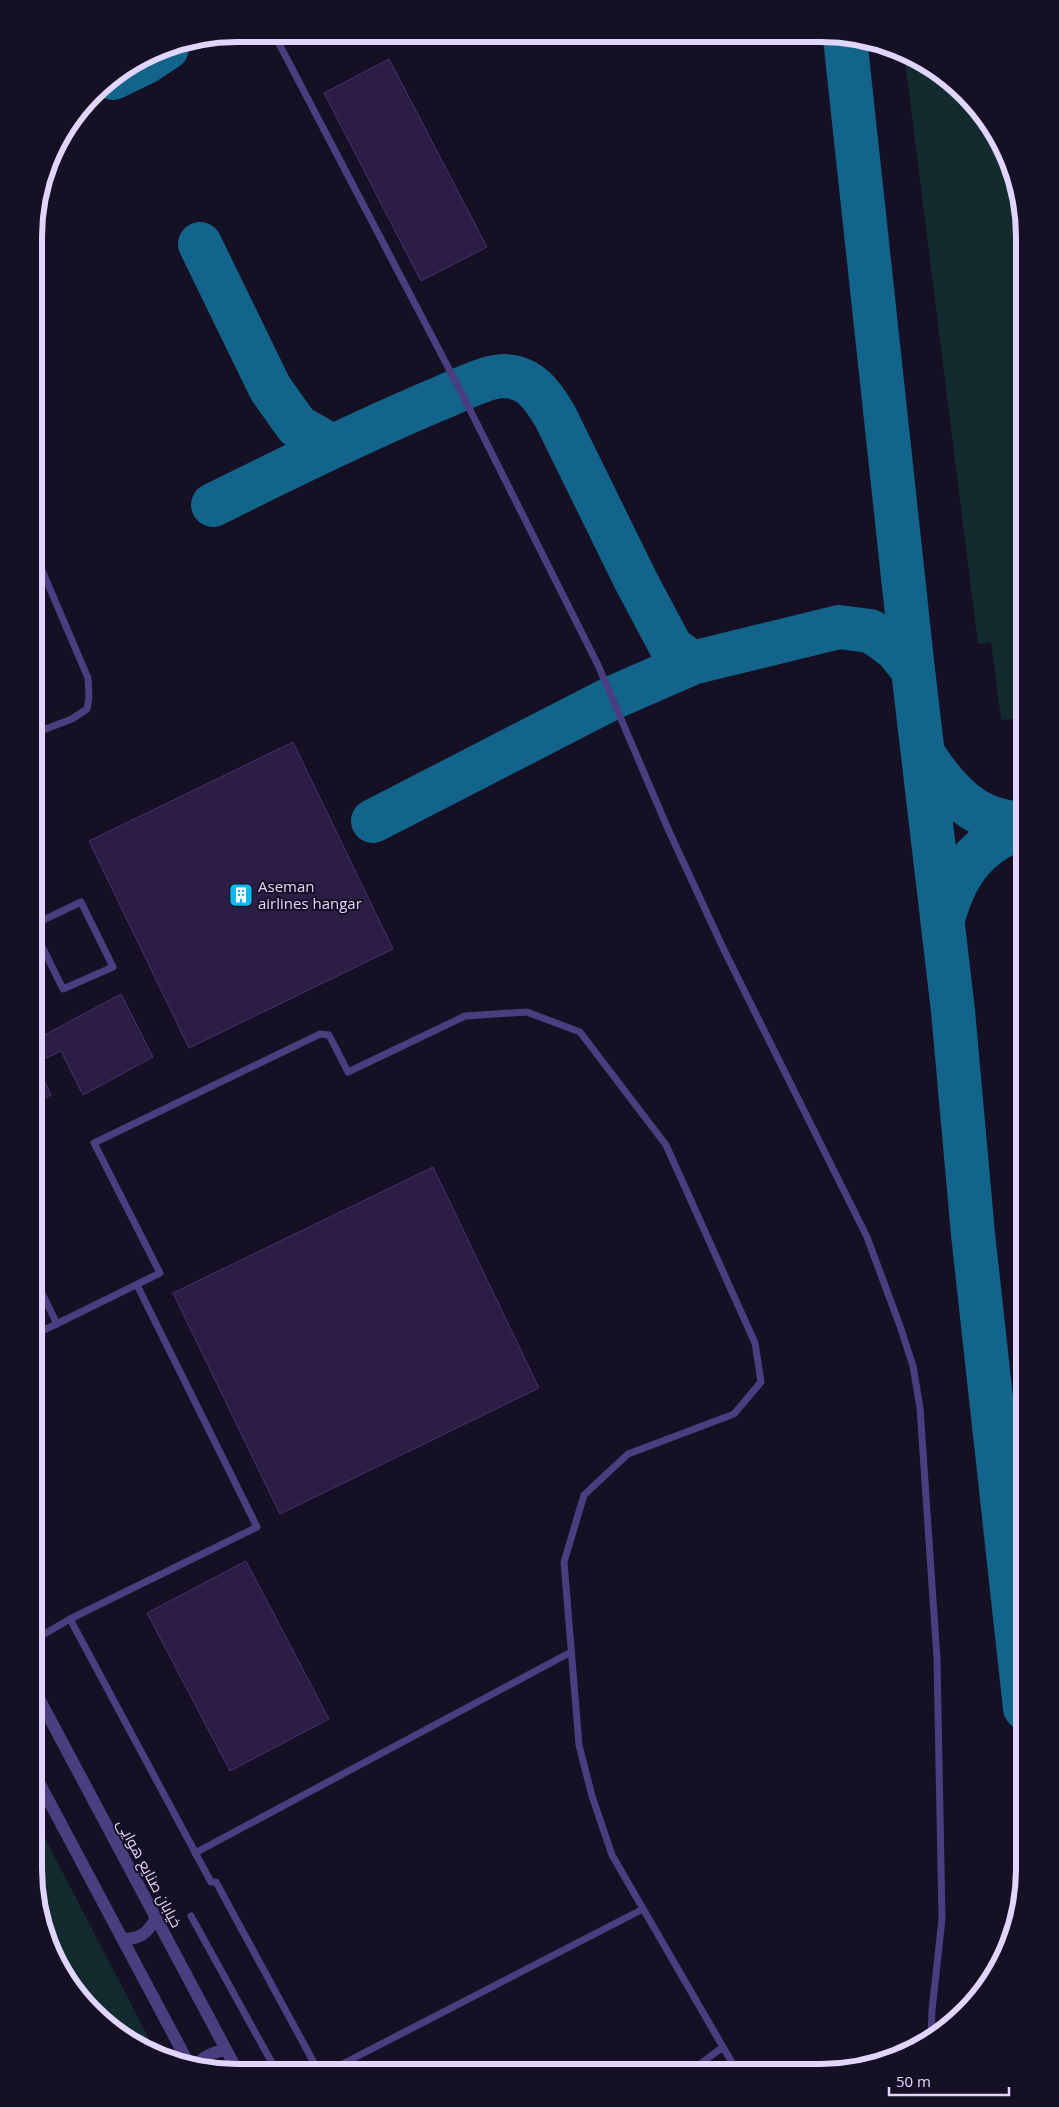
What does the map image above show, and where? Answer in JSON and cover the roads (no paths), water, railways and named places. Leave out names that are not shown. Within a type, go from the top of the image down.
[{"type":"street","name":"خیابان صنایع هوایی","points":[[42,1704],[234,2064]]},
{"type":"street","points":[[42,1788],[186,2058]]},
{"type":"street","points":[[123,1939],[133,1939],[142,1936],[150,1929],[156,1918]]},
{"type":"street","points":[[200,2061],[208,2055],[226,2050]]},
{"type":"lane","points":[[278,42],[460,390],[598,665],[668,829],[724,950],[867,1237],[903,1334],[913,1366],[920,1408],[937,1659],[942,1919],[931,2031]]},
{"type":"lane","points":[[42,570],[88,678],[89,697],[87,710],[72,719],[42,730]]},
{"type":"lane","points":[[42,921],[81,902],[113,967],[63,989],[42,946]]},
{"type":"lane","points":[[42,1331],[160,1273],[94,1144],[320,1034],[329,1035],[348,1072],[465,1016],[527,1012],[580,1032],[666,1145],[755,1343],[761,1382],[734,1414],[628,1454],[584,1495],[564,1562],[578,1745],[592,1796],[612,1855],[733,2064]]},
{"type":"lane","points":[[42,1635],[70,1619],[257,1527],[137,1285]]},
{"type":"lane","points":[[42,1293],[57,1324]]},
{"type":"lane","points":[[70,1619],[211,1882],[216,1882],[316,2064]]},
{"type":"lane","points":[[195,1853],[571,1652]]},
{"type":"lane","points":[[343,2064],[643,1908]]},
{"type":"lane","points":[[192,1916],[273,2064]]},
{"type":"lane","points":[[700,2064],[723,2047]]},
{"type":"place","name":"Aseman airlines hangar","points":[[241,895]]}]
